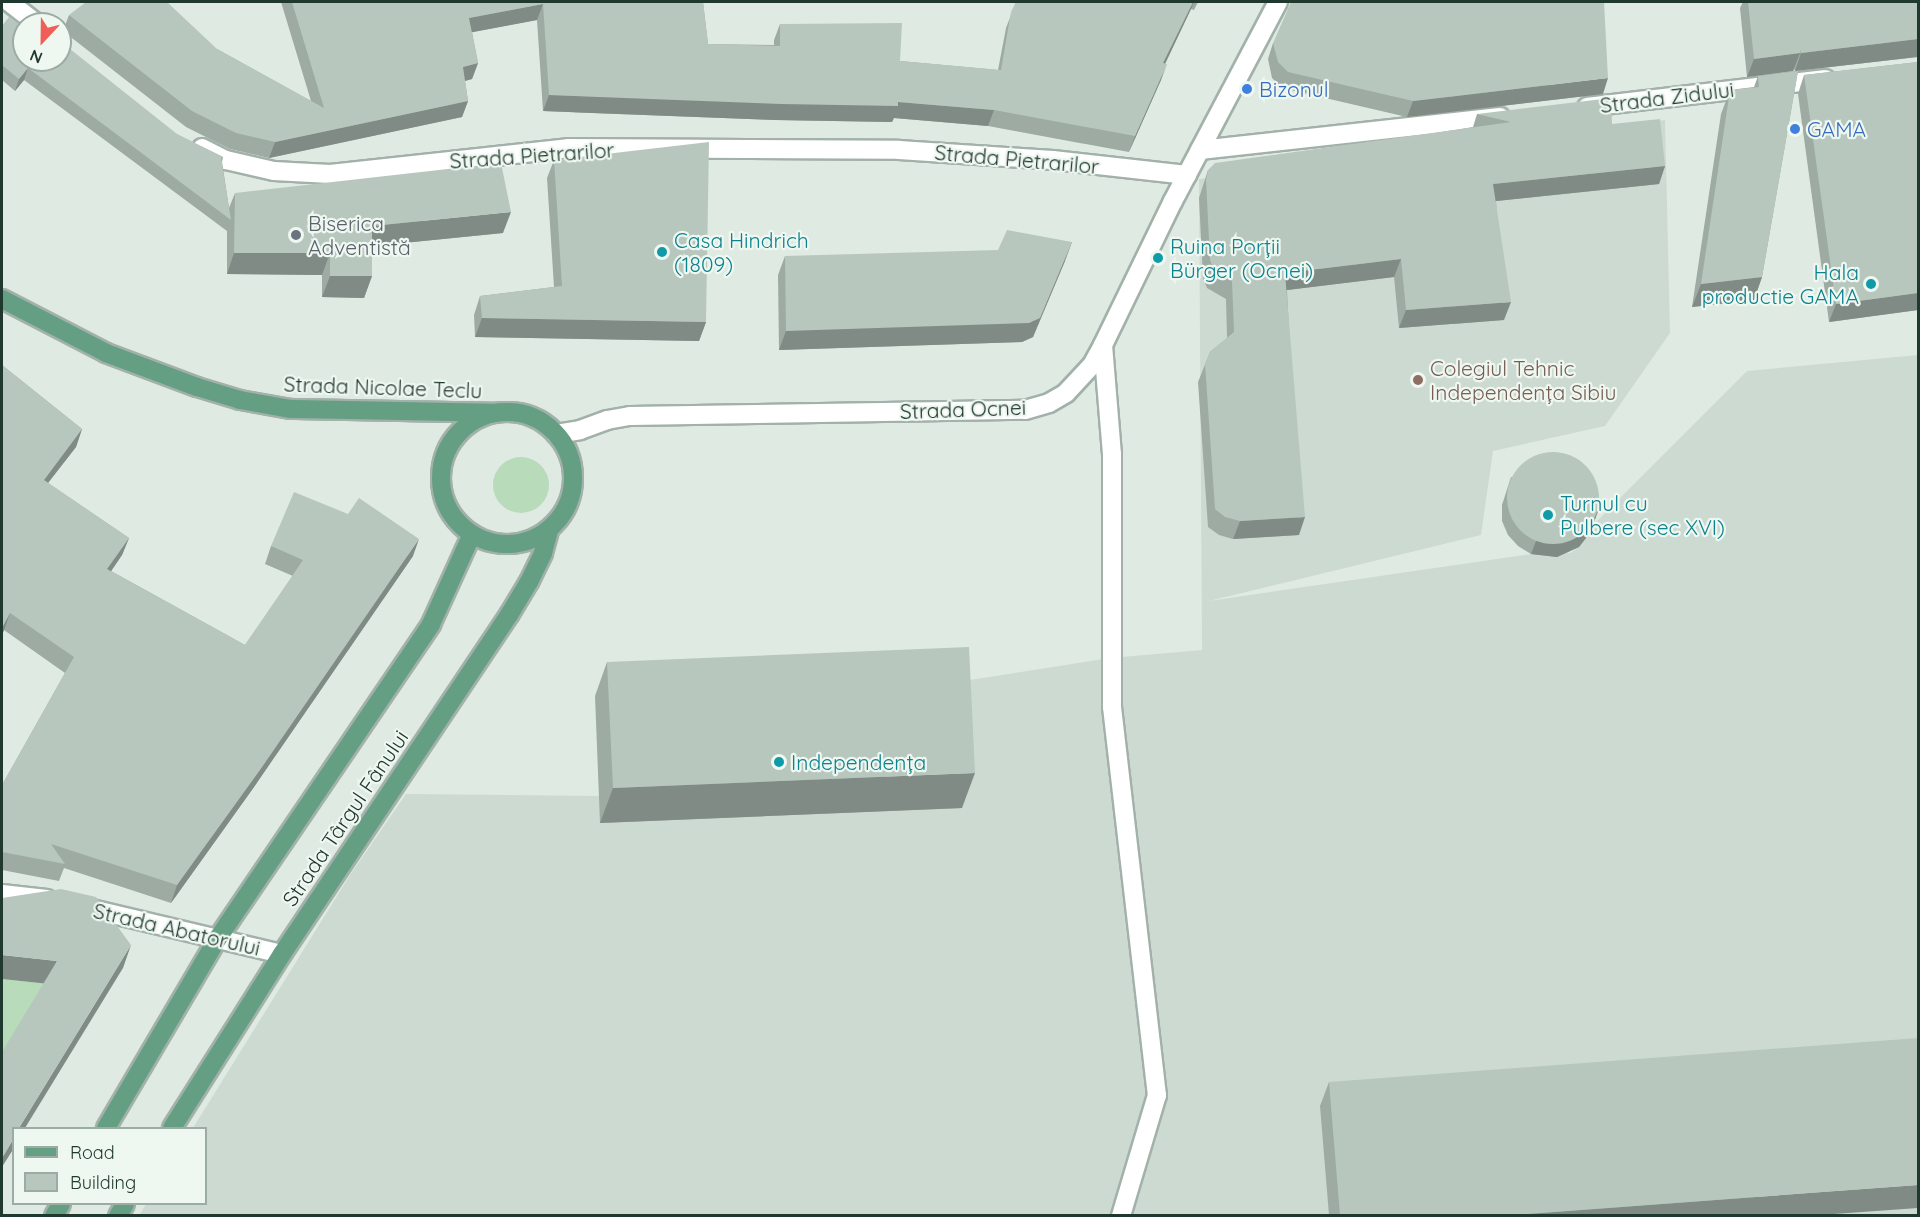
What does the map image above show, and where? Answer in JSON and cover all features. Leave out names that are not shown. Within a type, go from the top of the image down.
[{"type":"main road","name":"Strada Nicolae Teclu","points":[[2,299],[106,353],[197,387],[240,400],[291,409],[496,413]]},
{"type":"main road","points":[[496,413],[518,413],[539,420],[556,434],[568,452],[573,473],[572,494],[563,513],[549,530],[531,540],[511,544],[491,542],[472,534],[458,523],[448,508],[441,474],[444,456],[452,441],[464,427],[479,418],[496,413]]},
{"type":"main road","name":"Strada Târgul Fânului","points":[[173,1127],[282,954],[509,615],[543,553],[549,530]]},
{"type":"main road","name":"Strada Târgul Fânului","points":[[106,1127],[218,938],[431,624],[472,534]]},
{"type":"street","points":[[2,5],[9,2],[22,12]]},
{"type":"street","name":"Strada Ocnei","points":[[556,434],[630,416],[1025,410],[1048,403],[1066,393],[1092,365],[1103,345],[1186,175],[1278,2]]},
{"type":"street","name":"Strada Zidului","points":[[1567,109],[1848,76]]},
{"type":"street","points":[[1200,150],[1521,115]]},
{"type":"street","name":"Strada Pietrarilor","points":[[189,141],[236,162],[274,171],[330,174],[568,148],[899,150],[1053,160],[1186,175]]},
{"type":"street","points":[[1103,345],[1112,454],[1112,707],[1157,1095],[1121,1215]]},
{"type":"street","name":"Strada Abatorului","points":[[2,894],[26,895],[282,954]]},
{"type":"shaded area","points":[[1665,120],[1670,333],[1605,426],[1493,451],[1481,535],[1209,601],[1531,554],[1570,553],[1579,547],[1593,525],[1747,371],[1918,355],[1918,1215],[139,1216],[145,1205],[207,1205],[207,1127],[194,1127],[350,875],[406,794],[599,796],[957,682],[1110,658],[1202,650],[1199,179]]},
{"type":"green space","points":[[515,457],[527,457],[537,461],[545,469],[549,485],[545,501],[537,509],[527,513],[515,513],[505,509],[497,501],[493,491],[493,479],[497,469],[505,461]]},
{"type":"green space","points":[[2,979],[49,984],[2,1061]]},
{"type":"building","points":[[86,2],[167,2],[217,49],[324,108],[292,2],[703,2],[708,44],[780,46],[780,24],[902,23],[900,61],[1001,70],[1011,12],[1016,2],[1193,2],[1163,63],[1167,64],[1135,136],[994,110],[898,102],[898,106],[781,104],[549,95],[543,4],[469,18],[478,63],[463,67],[468,101],[275,142],[236,133],[192,111],[72,17],[72,13]]},
{"type":"building","points":[[1291,2],[1604,2],[1608,78],[1413,101],[1288,72],[1278,62],[1273,43]]},
{"type":"building","points":[[1748,2],[1918,2],[1918,39],[1801,53],[1801,50],[1800,53],[1754,59]]},
{"type":"building","points":[[9,17],[12,19],[12,72],[25,72],[19,79],[2,65],[2,26]]},
{"type":"building","points":[[72,51],[177,134],[223,157],[221,158],[231,220],[33,72],[72,72]]},
{"type":"building","points":[[1918,62],[1918,293],[1836,304],[1804,75]]},
{"type":"building","points":[[1798,71],[1762,277],[1701,284],[1730,90],[1759,87],[1758,76]]},
{"type":"building","points":[[1611,98],[1612,124],[1660,119],[1665,166],[1493,184],[1511,302],[1406,310],[1401,259],[1285,273],[1305,517],[1240,521],[1225,517],[1215,509],[1205,364],[1210,352],[1234,332],[1232,281],[1214,270],[1210,260],[1206,180],[1208,170],[1215,163],[1511,122],[1477,114]]},
{"type":"building","points":[[709,142],[706,322],[482,318],[480,296],[562,286],[554,160]]},
{"type":"building","points":[[501,163],[511,212],[372,226],[372,276],[330,276],[330,253],[234,253],[235,193]]},
{"type":"building","points":[[1007,230],[1072,242],[1040,318],[1029,323],[786,331],[785,256],[998,250]]},
{"type":"building","points":[[2,365],[82,429],[44,480],[129,538],[107,569],[245,645],[303,560],[271,546],[294,492],[348,514],[359,498],[419,539],[260,770],[177,885],[51,844],[65,864],[2,852],[2,785],[74,657],[10,613],[2,628]]},
{"type":"building","name":"Turnul cu Pulbere (sec XVI)","points":[[1553,452],[1571,455],[1586,465],[1596,480],[1599,498],[1596,516],[1586,531],[1571,541],[1553,544],[1535,541],[1520,531],[1510,516],[1507,498],[1510,480],[1520,465],[1535,455]]},
{"type":"building","name":"Independența","points":[[969,647],[975,773],[613,788],[607,662]]},
{"type":"building","points":[[61,889],[96,897],[131,945],[20,1127],[12,1127],[12,1141],[2,1158],[2,1052],[57,961],[2,955],[2,898]]},
{"type":"building","points":[[1918,1038],[1918,1185],[1513,1215],[1340,1215],[1329,1082]]},
{"type":"place","name":"Bizonul","points":[[1247,89]]},
{"type":"place","name":"GAMA","points":[[1795,129]]},
{"type":"place","name":"Biserica Adventistă","points":[[296,235]]},
{"type":"place","name":"Casa Hindrich (1809)","points":[[662,252]]},
{"type":"place","name":"Ruina Porții Bürger (Ocnei)","points":[[1158,258]]},
{"type":"place","name":"Hala productie GAMA","points":[[1871,284]]},
{"type":"place","name":"Colegiul Tehnic Independența Sibiu","points":[[1418,380]]},
{"type":"place","name":"Turnul cu Pulbere (sec XVI)","points":[[1548,515]]},
{"type":"place","name":"Independența","points":[[779,762]]}]
